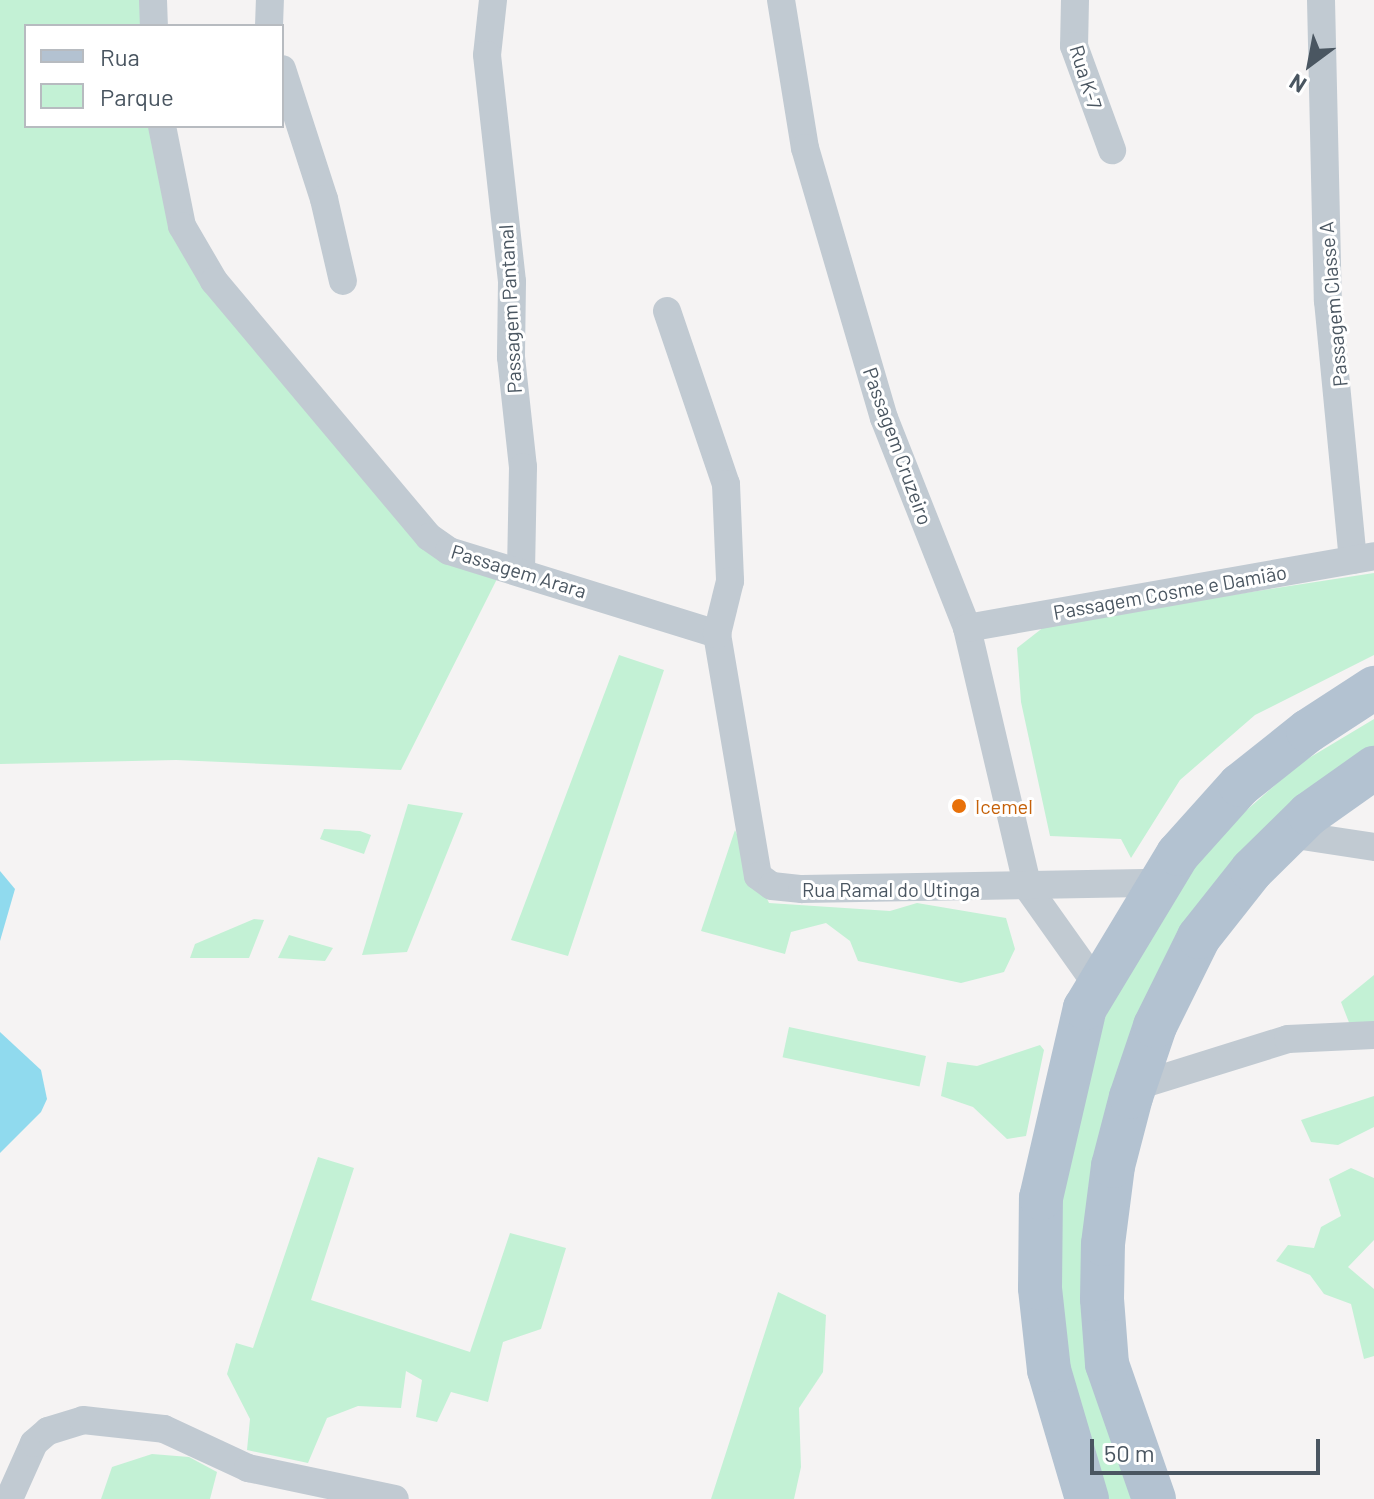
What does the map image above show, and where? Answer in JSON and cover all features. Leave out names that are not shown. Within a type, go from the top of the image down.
[{"type":"main road","points":[[1087,1499],[1049,1370],[1040,1288],[1041,1198],[1059,1103],[1085,1008],[1159,883],[1240,785],[1308,731],[1374,688]]},
{"type":"main road","points":[[1154,1499],[1107,1364],[1102,1299],[1103,1244],[1113,1166],[1134,1087],[1155,1026],[1199,937],[1252,870],[1289,834],[1374,768]]},
{"type":"street","points":[[153,0],[154,24]]},
{"type":"street","points":[[269,24],[270,0]]},
{"type":"street","name":"Passagem Pantanal","points":[[493,0],[487,55],[512,282],[511,357],[523,467],[521,572]]},
{"type":"street","name":"Passagem Cruzeiro","points":[[781,0],[805,148],[884,418],[967,628],[1028,888]]},
{"type":"street","name":"Rua K-7","points":[[1075,0],[1074,46],[1112,150]]},
{"type":"street","name":"Passagem Classe A","points":[[1321,0],[1328,301],[1363,558]]},
{"type":"street","points":[[284,75],[324,199],[343,281]]},
{"type":"street","name":"Passagem Arara","points":[[162,128],[182,226],[214,281],[429,537],[449,551],[717,634]]},
{"type":"street","points":[[667,311],[726,484],[730,581],[717,634]]},
{"type":"street","name":"Passagem Cosme e Damião","points":[[967,628],[1363,558]]},
{"type":"street","name":"Rua Ramal do Utinga","points":[[717,634],[758,876],[786,889],[1028,888],[1159,883]]},
{"type":"street","points":[[1289,834],[1374,847]]},
{"type":"street","points":[[1028,888],[1097,985]]},
{"type":"street","points":[[1134,1087],[1288,1039],[1374,1035]]},
{"type":"street","points":[[9,1499],[34,1443],[48,1431],[83,1420],[164,1429],[248,1468],[395,1499]]},
{"type":"green space","points":[[0,0],[157,0],[159,24],[24,24],[24,128],[167,128],[187,243],[420,541],[499,575],[401,770],[176,760],[0,764]]},
{"type":"green space","points":[[1374,573],[1374,655],[1255,715],[1180,780],[1131,858],[1121,839],[1050,836],[1021,702],[1017,648],[1049,623]]},
{"type":"green space","points":[[619,655],[664,670],[568,956],[511,940]]},
{"type":"green space","points":[[1374,719],[1374,751],[1123,1062],[1088,1189],[1087,1271],[1137,1499],[1104,1499],[1060,1348],[1059,1158],[1090,1057],[1123,971],[1172,891],[1231,824],[1299,764]]},
{"type":"green space","points":[[408,804],[463,813],[407,952],[362,955]]},
{"type":"green space","points":[[324,829],[360,831],[371,835],[364,854],[320,839]]},
{"type":"green space","points":[[735,830],[769,903],[890,911],[917,903],[1006,918],[1015,949],[1004,972],[961,983],[858,961],[850,941],[826,923],[791,932],[785,954],[701,931]]},
{"type":"green space","points":[[254,919],[264,920],[249,958],[190,958],[195,944]]},
{"type":"green space","points":[[289,935],[333,948],[325,961],[278,958]]},
{"type":"green space","points":[[1374,975],[1374,1028],[1350,1025],[1341,1002]]},
{"type":"green space","points":[[789,1027],[926,1056],[919,1086],[783,1057]]},
{"type":"green space","points":[[1040,1045],[1044,1050],[1026,1136],[1007,1139],[973,1107],[941,1096],[947,1062],[977,1066]]},
{"type":"green space","points":[[1374,1096],[1374,1127],[1338,1145],[1311,1142],[1301,1120]]},
{"type":"green space","points":[[318,1157],[354,1168],[311,1300],[470,1352],[510,1233],[566,1248],[541,1329],[503,1342],[488,1402],[451,1392],[437,1422],[416,1417],[422,1380],[406,1371],[401,1408],[358,1406],[327,1418],[308,1463],[247,1450],[250,1419],[227,1374],[236,1343],[253,1348]]},
{"type":"green space","points":[[1351,1168],[1374,1178],[1374,1240],[1348,1267],[1374,1289],[1374,1356],[1364,1359],[1351,1304],[1324,1294],[1310,1275],[1276,1261],[1288,1245],[1314,1248],[1321,1227],[1341,1216],[1329,1179]]},
{"type":"green space","points":[[778,1292],[826,1315],[823,1372],[799,1408],[801,1467],[794,1499],[711,1499]]},
{"type":"green space","points":[[152,1454],[189,1457],[217,1472],[210,1499],[101,1499],[112,1467]]},
{"type":"water","points":[[0,871],[15,889],[0,941]]},
{"type":"water","points":[[0,1032],[41,1070],[47,1099],[41,1112],[0,1153]]},
{"type":"place","name":"Icemel","points":[[959,806]]}]
